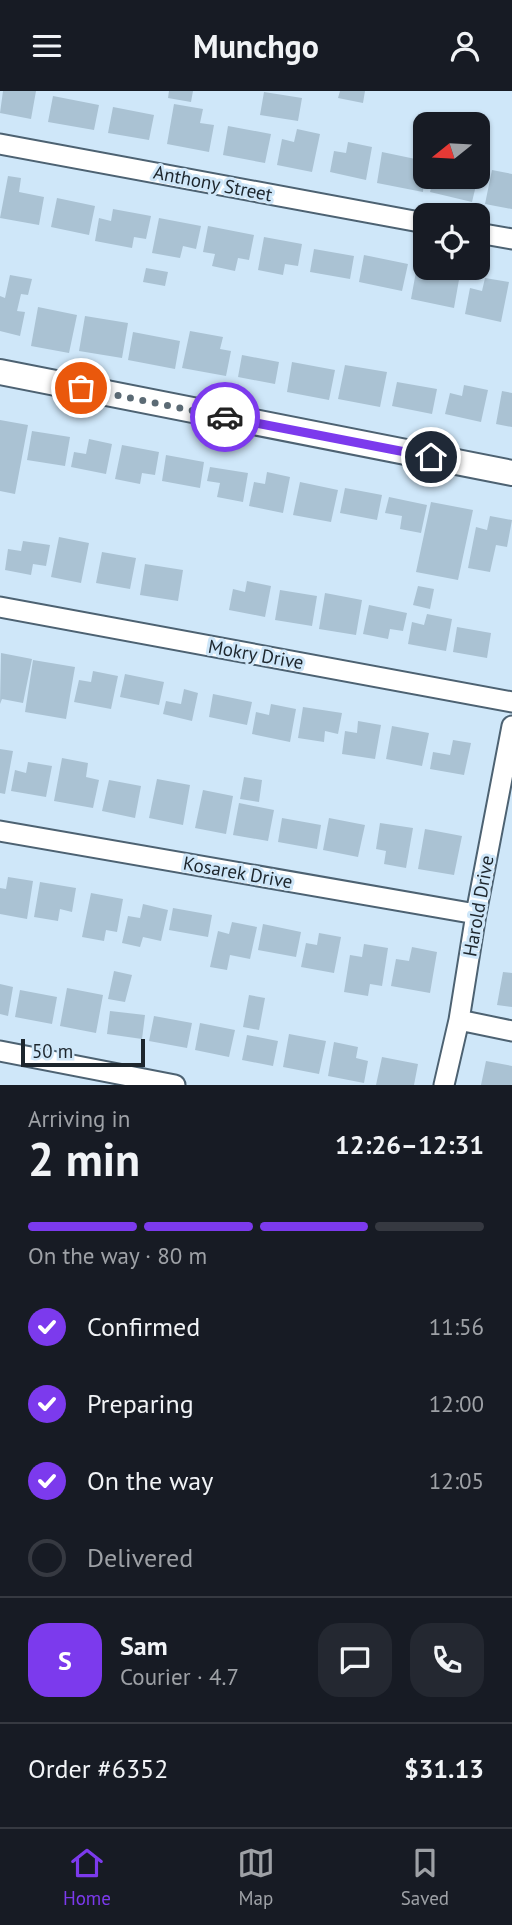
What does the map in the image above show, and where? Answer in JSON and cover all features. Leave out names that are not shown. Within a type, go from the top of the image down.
[{"type":"street","name":"Anthony Street","points":[[0,144],[413,221]]},
{"type":"street","points":[[490,235],[512,239]]},
{"type":"street","points":[[0,372],[512,473]]},
{"type":"street","name":"Mokry Drive","points":[[0,607],[512,702]]},
{"type":"street","name":"Harold Drive","points":[[444,1085],[459,1020],[512,726]]},
{"type":"street","name":"Kosarek Drive","points":[[0,831],[476,914]]},
{"type":"street","points":[[459,1020],[512,1031]]},
{"type":"street","points":[[0,1051],[175,1085]]},
{"type":"building","points":[[3,91],[36,91],[31,119],[0,113]]},
{"type":"building","points":[[169,91],[193,91],[191,102],[168,98]]},
{"type":"building","points":[[340,91],[365,91],[363,103],[338,98]]},
{"type":"building","points":[[264,92],[302,98],[298,121],[260,115]]},
{"type":"building","points":[[53,96],[99,105],[94,130],[48,122]]},
{"type":"building","points":[[174,104],[203,109],[200,123],[214,125],[209,152],[167,144]]},
{"type":"building","points":[[113,107],[154,115],[149,140],[108,133]]},
{"type":"building","points":[[228,126],[271,134],[265,163],[223,155]]},
{"type":"building","points":[[297,129],[320,134],[312,172],[277,165],[282,139],[294,142]]},
{"type":"building","points":[[348,142],[372,147],[366,180],[330,172],[334,151],[346,153]]},
{"type":"building","points":[[382,152],[413,158],[413,189],[423,189],[423,192],[377,183]]},
{"type":"building","points":[[492,170],[512,174],[512,209],[485,203]]},
{"type":"building","points":[[8,176],[21,178],[19,192],[44,197],[39,225],[0,218]]},
{"type":"building","points":[[431,189],[475,189],[472,202],[430,192]]},
{"type":"building","points":[[57,198],[95,206],[89,235],[51,227]]},
{"type":"building","points":[[113,209],[151,216],[146,239],[134,237],[132,248],[95,241],[99,218],[111,221]]},
{"type":"building","points":[[159,218],[201,226],[196,249],[183,246],[180,258],[152,253]]},
{"type":"building","points":[[208,226],[254,235],[249,260],[238,258],[235,271],[212,266],[215,254],[203,252]]},
{"type":"building","points":[[264,237],[302,244],[298,266],[285,264],[283,275],[258,270]]},
{"type":"building","points":[[314,249],[354,256],[350,279],[310,272]]},
{"type":"building","points":[[364,255],[408,264],[402,291],[359,282]]},
{"type":"building","points":[[146,268],[168,272],[165,286],[143,282]]},
{"type":"building","points":[[10,275],[32,279],[28,295],[21,294],[17,311],[25,312],[20,336],[0,331],[0,296],[5,298]]},
{"type":"building","points":[[414,280],[459,280],[454,308],[411,299]]},
{"type":"building","points":[[485,280],[509,282],[501,322],[465,314],[470,288],[482,291]]},
{"type":"building","points":[[38,307],[77,315],[69,353],[31,346]]},
{"type":"building","points":[[85,316],[128,323],[122,358],[79,351]]},
{"type":"building","points":[[190,331],[223,337],[220,349],[231,351],[226,376],[182,368]]},
{"type":"building","points":[[133,332],[180,341],[175,369],[128,360]]},
{"type":"building","points":[[242,355],[279,362],[275,384],[238,377]]},
{"type":"building","points":[[292,362],[335,370],[329,400],[287,392]]},
{"type":"building","points":[[345,365],[387,372],[380,407],[338,399]]},
{"type":"building","points":[[397,382],[437,389],[432,414],[392,406]]},
{"type":"building","points":[[464,385],[488,390],[481,422],[445,414],[450,393],[462,396]]},
{"type":"building","points":[[502,391],[512,393],[512,427],[496,424]]},
{"type":"building","points":[[0,420],[28,425],[15,494],[0,491]]},
{"type":"building","points":[[32,431],[70,437],[65,466],[27,460]]},
{"type":"building","points":[[89,439],[112,444],[106,474],[71,467],[74,452],[86,454]]},
{"type":"building","points":[[122,445],[159,452],[155,475],[142,473],[140,484],[115,479]]},
{"type":"building","points":[[166,455],[204,462],[200,488],[162,481]]},
{"type":"building","points":[[210,467],[248,473],[243,502],[217,497],[220,483],[207,481]]},
{"type":"building","points":[[267,472],[290,477],[283,513],[249,506],[254,482],[265,484]]},
{"type":"building","points":[[300,482],[338,490],[331,522],[293,515]]},
{"type":"building","points":[[345,488],[382,495],[377,520],[340,513]]},
{"type":"building","points":[[389,497],[427,505],[421,533],[400,529],[402,516],[385,513]]},
{"type":"building","points":[[431,502],[473,510],[458,580],[416,572]]},
{"type":"building","points":[[490,516],[512,520],[507,547],[496,545],[490,572],[468,568],[476,527],[487,530]]},
{"type":"building","points":[[59,537],[89,543],[81,583],[51,577]]},
{"type":"building","points":[[23,541],[50,545],[46,566],[33,564],[31,575],[5,570],[8,549],[21,551]]},
{"type":"building","points":[[102,552],[136,558],[130,589],[96,583]]},
{"type":"building","points":[[145,564],[183,570],[178,601],[140,595]]},
{"type":"building","points":[[247,581],[271,586],[265,617],[229,610],[233,589],[245,592]]},
{"type":"building","points":[[418,586],[434,589],[430,609],[413,605]]},
{"type":"building","points":[[280,590],[317,596],[312,626],[275,620]]},
{"type":"building","points":[[325,593],[362,600],[356,635],[319,629]]},
{"type":"building","points":[[369,605],[407,613],[403,631],[390,629],[388,639],[363,634]]},
{"type":"building","points":[[427,614],[452,619],[446,651],[408,644],[412,622],[424,625]]},
{"type":"building","points":[[457,627],[491,633],[487,658],[453,652]]},
{"type":"building","points":[[1,653],[32,659],[23,703],[2,699],[0,704]]},
{"type":"building","points":[[33,660],[75,667],[66,719],[25,712]]},
{"type":"building","points":[[93,671],[118,676],[111,709],[74,702],[79,680],[91,682]]},
{"type":"building","points":[[125,674],[164,682],[159,705],[120,697]]},
{"type":"building","points":[[184,689],[198,693],[192,721],[163,714],[166,701],[181,704]]},
{"type":"building","points":[[213,694],[252,702],[247,725],[209,717]]},
{"type":"building","points":[[271,704],[296,709],[290,742],[252,734],[256,712],[269,715]]},
{"type":"building","points":[[303,707],[342,713],[338,734],[325,731],[324,742],[298,738]]},
{"type":"building","points":[[358,721],[381,725],[375,759],[342,754],[345,731],[357,733]]},
{"type":"building","points":[[392,726],[429,733],[422,766],[386,759]]},
{"type":"building","points":[[453,740],[471,743],[464,775],[430,769],[433,752],[450,755]]},
{"type":"building","points":[[0,749],[13,751],[5,794],[0,793]]},
{"type":"building","points":[[62,758],[88,763],[86,777],[99,780],[93,808],[54,801]]},
{"type":"building","points":[[28,762],[52,766],[46,797],[11,791],[15,770],[26,773]]},
{"type":"building","points":[[244,777],[262,780],[259,802],[240,799]]},
{"type":"building","points":[[157,779],[190,785],[183,825],[149,818]]},
{"type":"building","points":[[109,780],[141,786],[135,818],[102,811]]},
{"type":"building","points":[[203,790],[233,796],[226,834],[195,828]]},
{"type":"building","points":[[239,803],[274,810],[268,841],[233,835]]},
{"type":"building","points":[[282,818],[321,825],[317,849],[278,842]]},
{"type":"building","points":[[329,818],[365,825],[358,857],[323,850]]},
{"type":"building","points":[[380,823],[413,828],[406,868],[384,864],[386,851],[376,849]]},
{"type":"building","points":[[425,829],[462,836],[454,875],[418,869]]},
{"type":"building","points":[[8,877],[33,881],[27,919],[0,914],[0,888],[6,889]]},
{"type":"building","points":[[40,882],[76,888],[72,912],[60,909],[58,921],[34,917]]},
{"type":"building","points":[[91,893],[123,899],[117,932],[106,930],[104,941],[82,937]]},
{"type":"building","points":[[143,904],[168,910],[161,941],[143,937],[140,947],[122,943],[128,916],[140,918]]},
{"type":"building","points":[[173,908],[212,915],[208,937],[169,930]]},
{"type":"building","points":[[232,922],[257,927],[250,959],[230,955],[227,970],[210,967],[218,931],[229,934]]},
{"type":"building","points":[[263,924],[301,932],[296,957],[258,950]]},
{"type":"building","points":[[319,933],[341,937],[334,973],[301,967],[306,943],[317,945]]},
{"type":"building","points":[[364,944],[388,948],[382,986],[370,984],[368,996],[344,992],[350,955],[362,957]]},
{"type":"building","points":[[412,947],[437,952],[430,993],[391,986],[396,959],[409,961]]},
{"type":"building","points":[[114,971],[132,975],[125,1002],[108,999]]},
{"type":"building","points":[[503,972],[512,973],[512,1007],[497,1005]]},
{"type":"building","points":[[0,984],[13,987],[8,1016],[0,1014]]},
{"type":"building","points":[[67,988],[103,995],[96,1033],[60,1026]]},
{"type":"building","points":[[20,990],[57,997],[52,1024],[15,1017]]},
{"type":"building","points":[[249,995],[265,998],[259,1030],[243,1027]]},
{"type":"building","points":[[110,1011],[145,1015],[142,1039],[107,1034]]},
{"type":"building","points":[[154,1016],[192,1023],[187,1048],[149,1041]]},
{"type":"building","points":[[200,1023],[235,1030],[229,1057],[195,1050]]},
{"type":"building","points":[[289,1034],[326,1041],[319,1074],[283,1067]]},
{"type":"building","points":[[247,1035],[278,1041],[273,1066],[242,1060]]},
{"type":"building","points":[[334,1042],[358,1047],[356,1058],[368,1061],[364,1083],[328,1076]]},
{"type":"building","points":[[382,1057],[418,1064],[414,1085],[376,1085]]},
{"type":"building","points":[[486,1061],[512,1066],[512,1085],[481,1085]]},
{"type":"way so far","points":[[81,388],[225,417]]},
{"type":"route","points":[[225,417],[431,457]]}]
